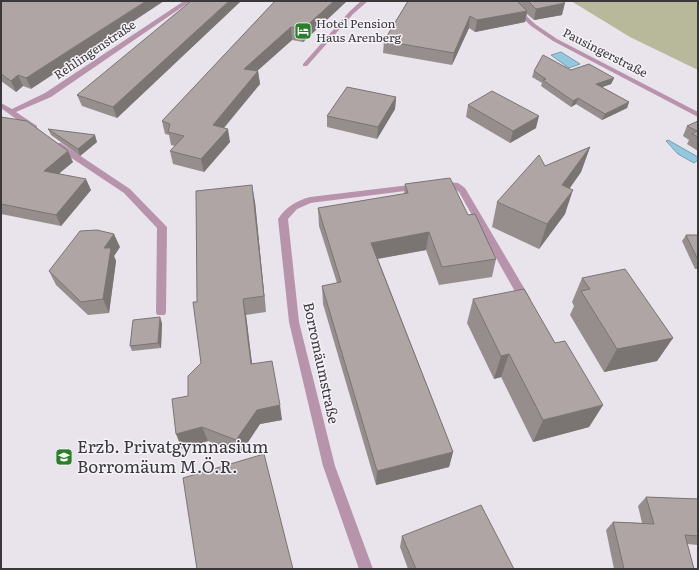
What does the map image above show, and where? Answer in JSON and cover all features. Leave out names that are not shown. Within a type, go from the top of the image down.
[{"type":"street","name":"Rehlingenstraße","points":[[11,112],[48,95],[188,1]]},
{"type":"street","points":[[305,65],[351,14],[365,1]]},
{"type":"street","name":"Pausingerstraße","points":[[508,1],[533,25],[555,40],[674,101],[698,115]]},
{"type":"street","points":[[1,105],[84,164],[127,191],[162,227],[161,312]]},
{"type":"street","name":"Borromäumstraße","points":[[366,569],[329,466],[294,322],[283,220],[287,213],[295,205],[310,200],[444,183],[455,185],[462,190],[532,312]]},
{"type":"green space","points":[[571,1],[698,1],[698,70],[630,37]]},
{"type":"water","points":[[561,52],[580,64],[569,68],[551,55]]},
{"type":"water","points":[[668,140],[698,157],[698,160],[694,163],[678,154],[666,141]]},
{"type":"building","points":[[1,1],[146,1],[26,78],[18,75],[11,81],[1,74]]},
{"type":"building","points":[[191,1],[229,1],[113,107],[77,95]]},
{"type":"building","points":[[275,1],[334,1],[302,30],[291,27],[244,69],[258,71],[213,125],[228,129],[201,159],[170,151],[184,136],[168,132],[170,124],[162,121]]},
{"type":"building","points":[[408,1],[517,1],[527,11],[477,20],[470,16],[454,53],[384,41]]},
{"type":"building","points":[[528,1],[562,1],[565,3],[536,9]]},
{"type":"building","points":[[543,55],[571,70],[589,64],[614,78],[596,84],[629,102],[605,114],[578,98],[573,101],[543,80],[546,79],[534,71]]},
{"type":"building","points":[[347,87],[396,97],[378,127],[327,116]]},
{"type":"building","points":[[492,91],[539,116],[513,131],[468,105]]},
{"type":"building","points":[[1,117],[27,121],[68,151],[44,171],[86,179],[56,215],[1,204]]},
{"type":"building","points":[[698,121],[698,137],[692,134],[697,131],[687,126]]},
{"type":"building","points":[[48,129],[95,135],[78,149]]},
{"type":"building","points":[[590,147],[562,185],[573,190],[547,224],[497,202],[539,155],[545,166]]},
{"type":"building","points":[[450,178],[468,215],[475,214],[496,259],[442,267],[429,232],[371,243],[453,452],[377,471],[322,286],[341,282],[318,208],[408,193],[405,184]]},
{"type":"building","points":[[252,185],[264,296],[243,299],[251,364],[272,361],[280,405],[257,410],[236,440],[202,427],[176,434],[172,399],[188,396],[188,376],[201,363],[193,302],[197,302],[196,191]]},
{"type":"building","points":[[97,230],[114,234],[104,248],[111,248],[103,299],[81,302],[49,271],[80,231]]},
{"type":"building","points":[[686,235],[698,235],[698,260]]},
{"type":"building","points":[[625,269],[673,338],[617,349],[581,291],[590,289],[582,278]]},
{"type":"building","points":[[524,289],[555,343],[565,341],[603,405],[543,420],[509,354],[501,356],[473,299]]},
{"type":"building","points":[[160,317],[158,343],[130,346],[133,320]]},
{"type":"building","points":[[264,454],[293,569],[197,569],[183,478]]},
{"type":"building","points":[[646,497],[698,499],[698,536],[685,535],[694,569],[624,569],[613,522],[654,524]]},
{"type":"building","points":[[481,505],[514,569],[416,569],[402,536]]},
{"type":"place","name":"Hotel Pension Haus Arenberg","points":[[303,31]]},
{"type":"place","name":"Erzb. Privatgymnasium Borromäum M.Ö.R.","points":[[64,457]]}]
